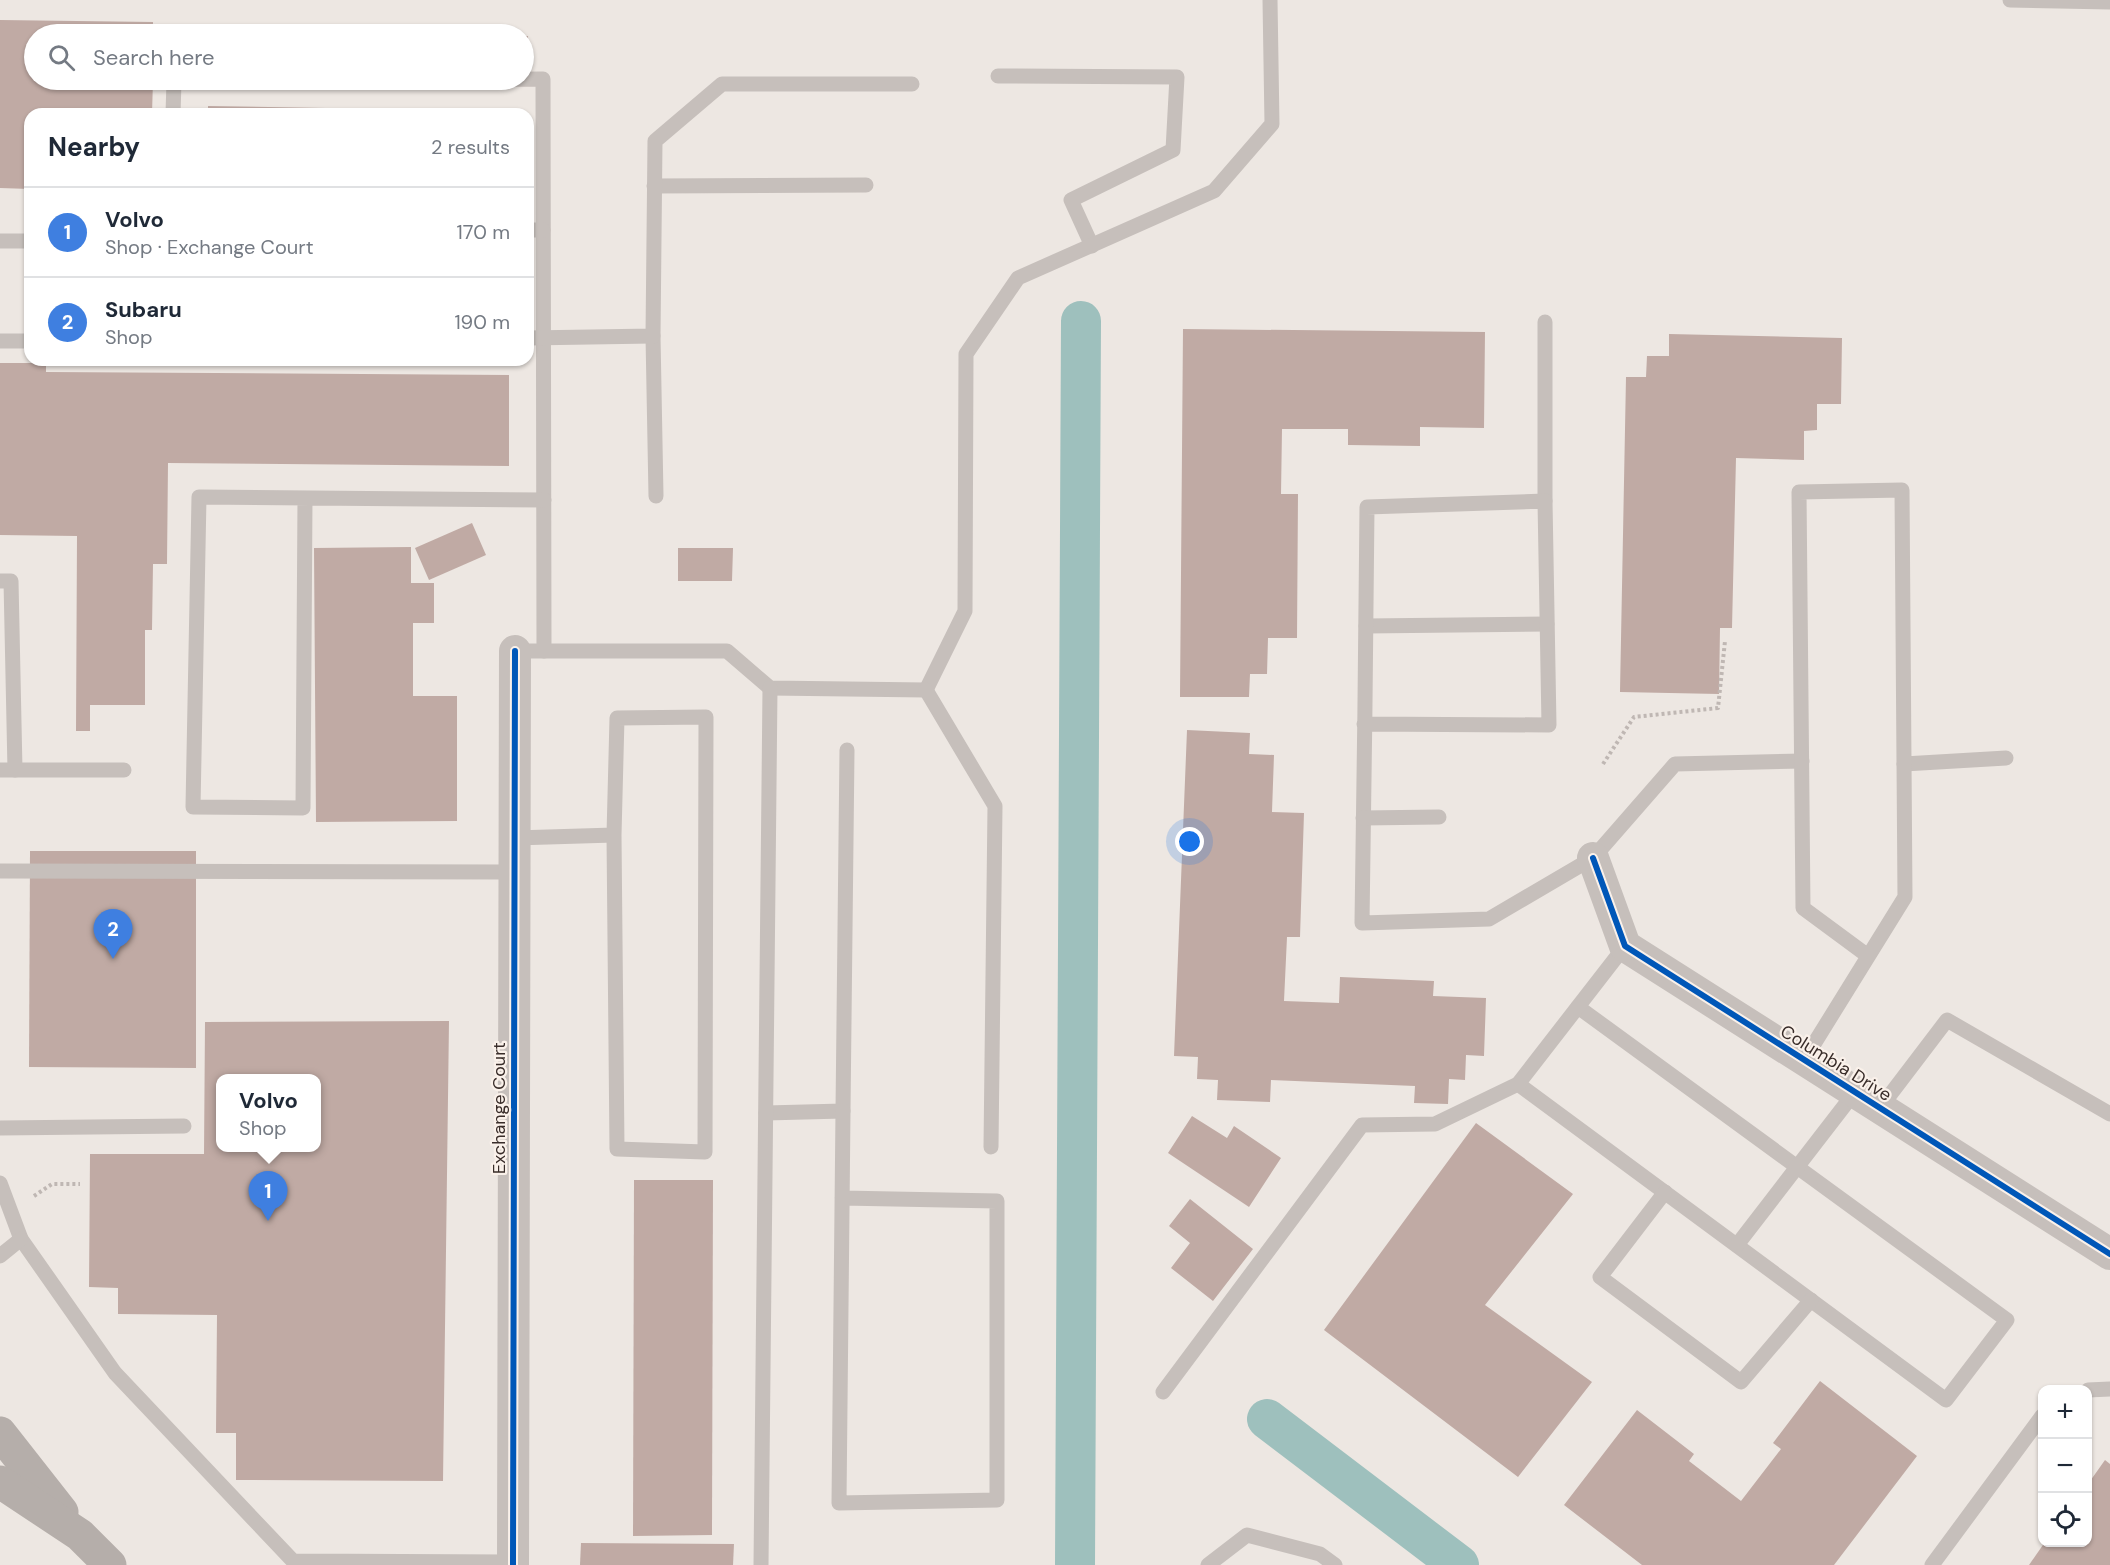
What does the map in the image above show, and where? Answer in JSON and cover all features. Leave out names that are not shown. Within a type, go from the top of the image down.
[{"type":"main road","points":[[0,1433],[80,1535],[110,1565]]},
{"type":"main road","points":[[0,1482],[80,1535]]},
{"type":"street","name":"Exchange Court","points":[[513,1563],[515,838],[530,651]]},
{"type":"street","points":[[1593,858],[1625,946]]},
{"type":"street","name":"Columbia Drive","points":[[1625,946],[2110,1254]]},
{"type":"lane","points":[[926,690],[965,611],[966,354],[1018,278],[1214,191],[1272,124],[1270,0]]},
{"type":"lane","points":[[2010,0],[2108,2]]},
{"type":"lane","points":[[998,76],[1177,77],[1173,150],[1071,200],[1092,246]]},
{"type":"lane","points":[[534,79],[543,79],[536,230],[536,338],[544,500],[530,651],[727,651],[771,688],[926,690]]},
{"type":"lane","points":[[656,496],[653,336],[655,141],[722,84],[912,84]]},
{"type":"lane","points":[[174,90],[174,108]]},
{"type":"lane","points":[[654,186],[866,185]]},
{"type":"lane","points":[[0,241],[24,241]]},
{"type":"lane","points":[[1364,724],[1549,725],[1545,322]]},
{"type":"lane","points":[[536,338],[653,336]]},
{"type":"lane","points":[[0,341],[24,341]]},
{"type":"lane","points":[[1804,1060],[1869,956],[1905,897],[1902,490],[1799,492],[1803,908],[1869,956]]},
{"type":"lane","points":[[305,498],[303,808],[193,807],[199,497],[544,500]]},
{"type":"lane","points":[[1545,501],[1367,507],[1362,923],[1489,919],[1593,858],[1675,764],[1802,761]]},
{"type":"lane","points":[[0,581],[11,581],[7,770],[124,770]]},
{"type":"lane","points":[[1366,626],[1547,624]]},
{"type":"lane","points":[[760,1565],[771,688]]},
{"type":"lane","points":[[926,690],[995,806],[991,1147]]},
{"type":"lane","points":[[706,717],[705,1152],[617,1149],[614,835],[617,718],[706,717]]},
{"type":"lane","points":[[842,1198],[997,1201],[997,1500],[839,1503],[842,1198],[847,750]]},
{"type":"lane","points":[[1904,764],[2006,758]]},
{"type":"lane","points":[[1363,818],[1439,817]]},
{"type":"lane","points":[[515,838],[614,835]]},
{"type":"lane","points":[[0,871],[515,872]]},
{"type":"lane","points":[[1163,1392],[1362,1125],[1435,1124],[1518,1084],[1625,946]]},
{"type":"lane","points":[[1518,1084],[1946,1400],[2007,1320],[1578,1007]]},
{"type":"lane","points":[[1737,1245],[1798,1167],[1947,1020],[2110,1114]]},
{"type":"lane","points":[[766,1113],[843,1111]]},
{"type":"lane","points":[[0,1128],[184,1126]]},
{"type":"lane","points":[[0,1183],[21,1239],[115,1373],[293,1561],[513,1563]]},
{"type":"lane","points":[[1665,1192],[1600,1277],[1742,1382],[1810,1300]]},
{"type":"lane","points":[[0,1257],[21,1239]]},
{"type":"lane","points":[[2092,1390],[2110,1389]]},
{"type":"lane","points":[[1932,1565],[2038,1423]]},
{"type":"lane","points":[[1208,1565],[1247,1535],[1320,1554],[1335,1565]]},
{"type":"path","points":[[1604,764],[1634,717],[1718,708],[1725,641]]},
{"type":"path","points":[[10,1211],[52,1184],[80,1184]]},
{"type":"building","points":[[0,20],[153,22],[153,24],[24,24],[24,90],[153,90],[152,108],[24,108],[24,189],[0,188]]},
{"type":"building","points":[[208,106],[324,108],[208,108]]},
{"type":"building","points":[[1183,329],[1485,332],[1484,428],[1420,427],[1420,446],[1348,445],[1348,429],[1282,429],[1281,494],[1298,494],[1297,638],[1268,638],[1267,674],[1250,674],[1249,697],[1180,697]]},
{"type":"building","points":[[1669,334],[1842,338],[1841,404],[1817,404],[1817,430],[1804,431],[1804,460],[1736,458],[1732,628],[1720,628],[1719,694],[1620,692],[1626,377],[1646,377],[1647,356],[1669,356]]},
{"type":"building","points":[[0,363],[46,366],[46,372],[509,375],[509,466],[168,463],[167,564],[153,564],[152,630],[145,630],[145,705],[90,705],[90,731],[76,731],[77,536],[0,535]]},
{"type":"building","points":[[472,523],[486,555],[429,580],[415,548]]},
{"type":"building","points":[[411,547],[411,583],[434,583],[434,623],[413,623],[413,696],[457,696],[457,821],[316,822],[314,548]]},
{"type":"building","points":[[678,548],[733,548],[732,581],[678,581]]},
{"type":"building","points":[[1187,730],[1250,733],[1249,754],[1274,755],[1272,812],[1304,813],[1300,937],[1287,937],[1284,1001],[1339,1003],[1340,977],[1434,981],[1433,996],[1486,998],[1484,1056],[1466,1055],[1465,1080],[1449,1079],[1448,1104],[1414,1103],[1415,1086],[1271,1080],[1270,1102],[1217,1100],[1218,1080],[1197,1079],[1198,1057],[1174,1056]]},
{"type":"building","points":[[30,851],[196,851],[196,1068],[29,1067]]},
{"type":"building","points":[[449,1021],[443,1481],[236,1480],[236,1433],[216,1433],[217,1315],[118,1314],[118,1288],[89,1287],[90,1154],[204,1154],[205,1022]]},
{"type":"building","points":[[1192,1116],[1227,1138],[1234,1126],[1281,1158],[1249,1207],[1168,1153]]},
{"type":"building","points":[[1476,1123],[1573,1194],[1485,1305],[1592,1382],[1518,1477],[1324,1330]]},
{"type":"building","points":[[634,1180],[713,1180],[712,1535],[633,1536]]},
{"type":"building","points":[[1190,1199],[1253,1249],[1213,1301],[1171,1268],[1190,1243],[1169,1226]]},
{"type":"building","points":[[1820,1381],[1917,1456],[1834,1565],[1642,1565],[1564,1505],[1637,1410],[1694,1454],[1689,1461],[1741,1501],[1781,1449],[1773,1443]]},
{"type":"building","points":[[2105,1460],[2110,1464],[2110,1565],[2029,1565],[2042,1547],[2092,1547],[2092,1478]]},
{"type":"building","points":[[581,1543],[734,1544],[733,1565],[580,1565]]},
{"type":"waterway","points":[[1075,1565],[1081,321]]},
{"type":"waterway","points":[[1267,1419],[1459,1565]]},
{"type":"cycle path","points":[[513,1565],[515,651]]},
{"type":"cycle path","points":[[1593,858],[1625,946],[2110,1254]]},
{"type":"place","name":"Subaru","points":[[113,959]]},
{"type":"place","name":"Volvo","points":[[268,1221]]}]
